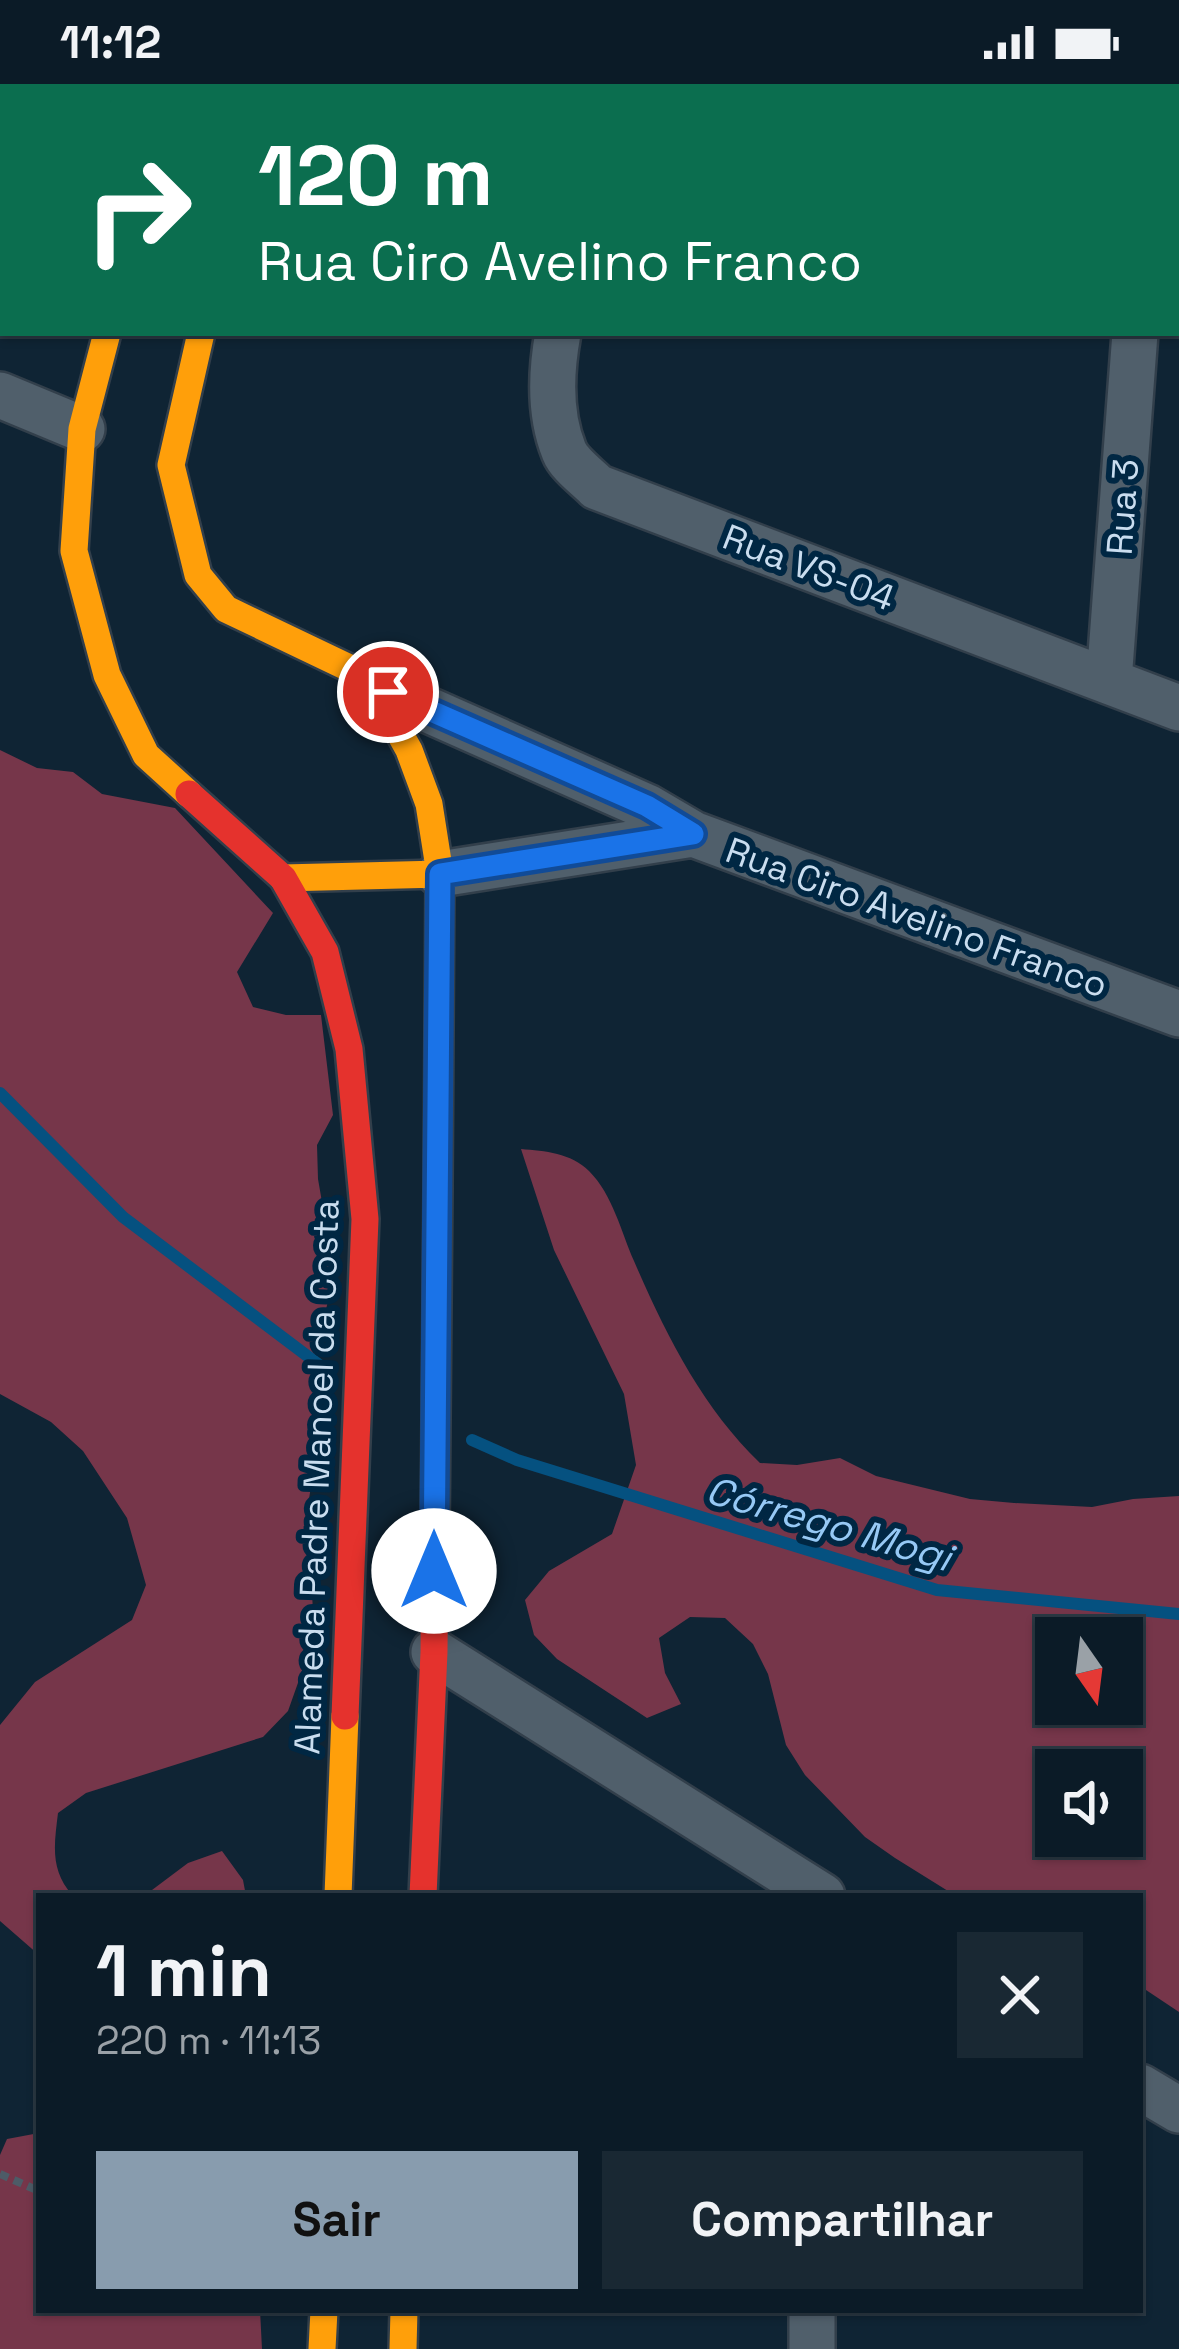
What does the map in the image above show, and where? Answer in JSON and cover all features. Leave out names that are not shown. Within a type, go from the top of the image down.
[{"type":"main road","name":"Alameda Padre Manoel da Costa","points":[[106,336],[82,429],[74,551],[107,675],[146,754],[283,878],[325,952],[349,1049],[365,1219],[338,1893]]},
{"type":"main road","points":[[200,336],[171,465],[199,575],[226,609],[368,677],[409,750],[422,786],[440,874],[434,1652],[423,1893]]},
{"type":"main road","points":[[283,878],[440,874]]},
{"type":"main road","points":[[322,2349],[324,2313]]},
{"type":"main road","points":[[403,2349],[404,2313]]},
{"type":"street","name":"Rua VS-04","points":[[557,336],[552,364],[559,433],[565,455],[597,487],[1179,708]]},
{"type":"street","name":"Rua 3","points":[[1108,681],[1135,336]]},
{"type":"street","points":[[0,395],[82,429]]},
{"type":"street","points":[[368,677],[388,692],[647,806],[693,834]]},
{"type":"street","name":"Rua Ciro Avelino Franco","points":[[440,874],[693,834],[1179,1014]]},
{"type":"street","points":[[434,1652],[816,1893]]},
{"type":"street","points":[[1143,2089],[1179,2110]]},
{"type":"street","points":[[812,2313],[812,2349]]},
{"type":"path","points":[[0,2174],[36,2190]]},
{"type":"shaded area","points":[[0,750],[37,768],[73,772],[102,794],[175,808],[273,913],[237,972],[253,1007],[286,1015],[321,1015],[333,1115],[317,1145],[331,1289],[314,1358],[314,1468],[308,1505],[313,1613],[310,1646],[299,1680],[288,1711],[263,1737],[86,1793],[58,1813],[57,1867],[71,1893],[36,1893],[36,1952],[0,1921],[0,1725],[35,1682],[132,1620],[146,1585],[127,1518],[83,1451],[51,1422],[0,1394]]},
{"type":"shaded area","points":[[521,1149],[566,1157],[597,1181],[687,1369],[720,1418],[760,1463],[797,1465],[840,1458],[876,1476],[970,1499],[1014,1503],[1092,1507],[1179,1496],[1179,2012],[1143,1988],[1143,1893],[951,1893],[865,1837],[805,1775],[786,1745],[768,1674],[753,1644],[725,1618],[690,1617],[659,1638],[665,1673],[681,1704],[647,1718],[557,1659],[534,1635],[525,1600],[549,1571],[612,1534],[636,1465],[624,1394],[554,1250]]},
{"type":"shaded area","points":[[222,1851],[243,1880],[245,1893],[148,1893],[188,1863]]},
{"type":"shaded area","points":[[36,2134],[36,2313],[260,2313],[262,2349],[0,2349],[0,2155],[7,2139]]},
{"type":"waterway","name":"Córrego Mogi","points":[[0,1093],[123,1217],[322,1367]]},
{"type":"waterway","name":"Córrego Mogi","points":[[472,1440],[517,1460],[937,1590],[1179,1614]]},
{"type":"traffic: slow","points":[[106,336],[82,429],[74,551],[107,675],[146,755],[189,794]]},
{"type":"traffic: slow","points":[[200,336],[171,465],[198,575],[226,609],[368,677],[409,750],[429,804],[440,874],[438,1188]]},
{"type":"traffic: slow","points":[[283,878],[440,874]]},
{"type":"traffic: slow","points":[[338,1893],[345,1716]]},
{"type":"traffic: slow","points":[[322,2349],[324,2313]]},
{"type":"traffic: slow","points":[[403,2349],[404,2313]]},
{"type":"traffic: jam","points":[[189,794],[283,878],[325,952],[349,1049],[365,1219],[345,1716]]},
{"type":"traffic: jam","points":[[423,1893],[434,1652],[438,1188]]},
{"type":"route","points":[[388,692],[647,806],[693,834],[440,874],[434,1571]]}]
